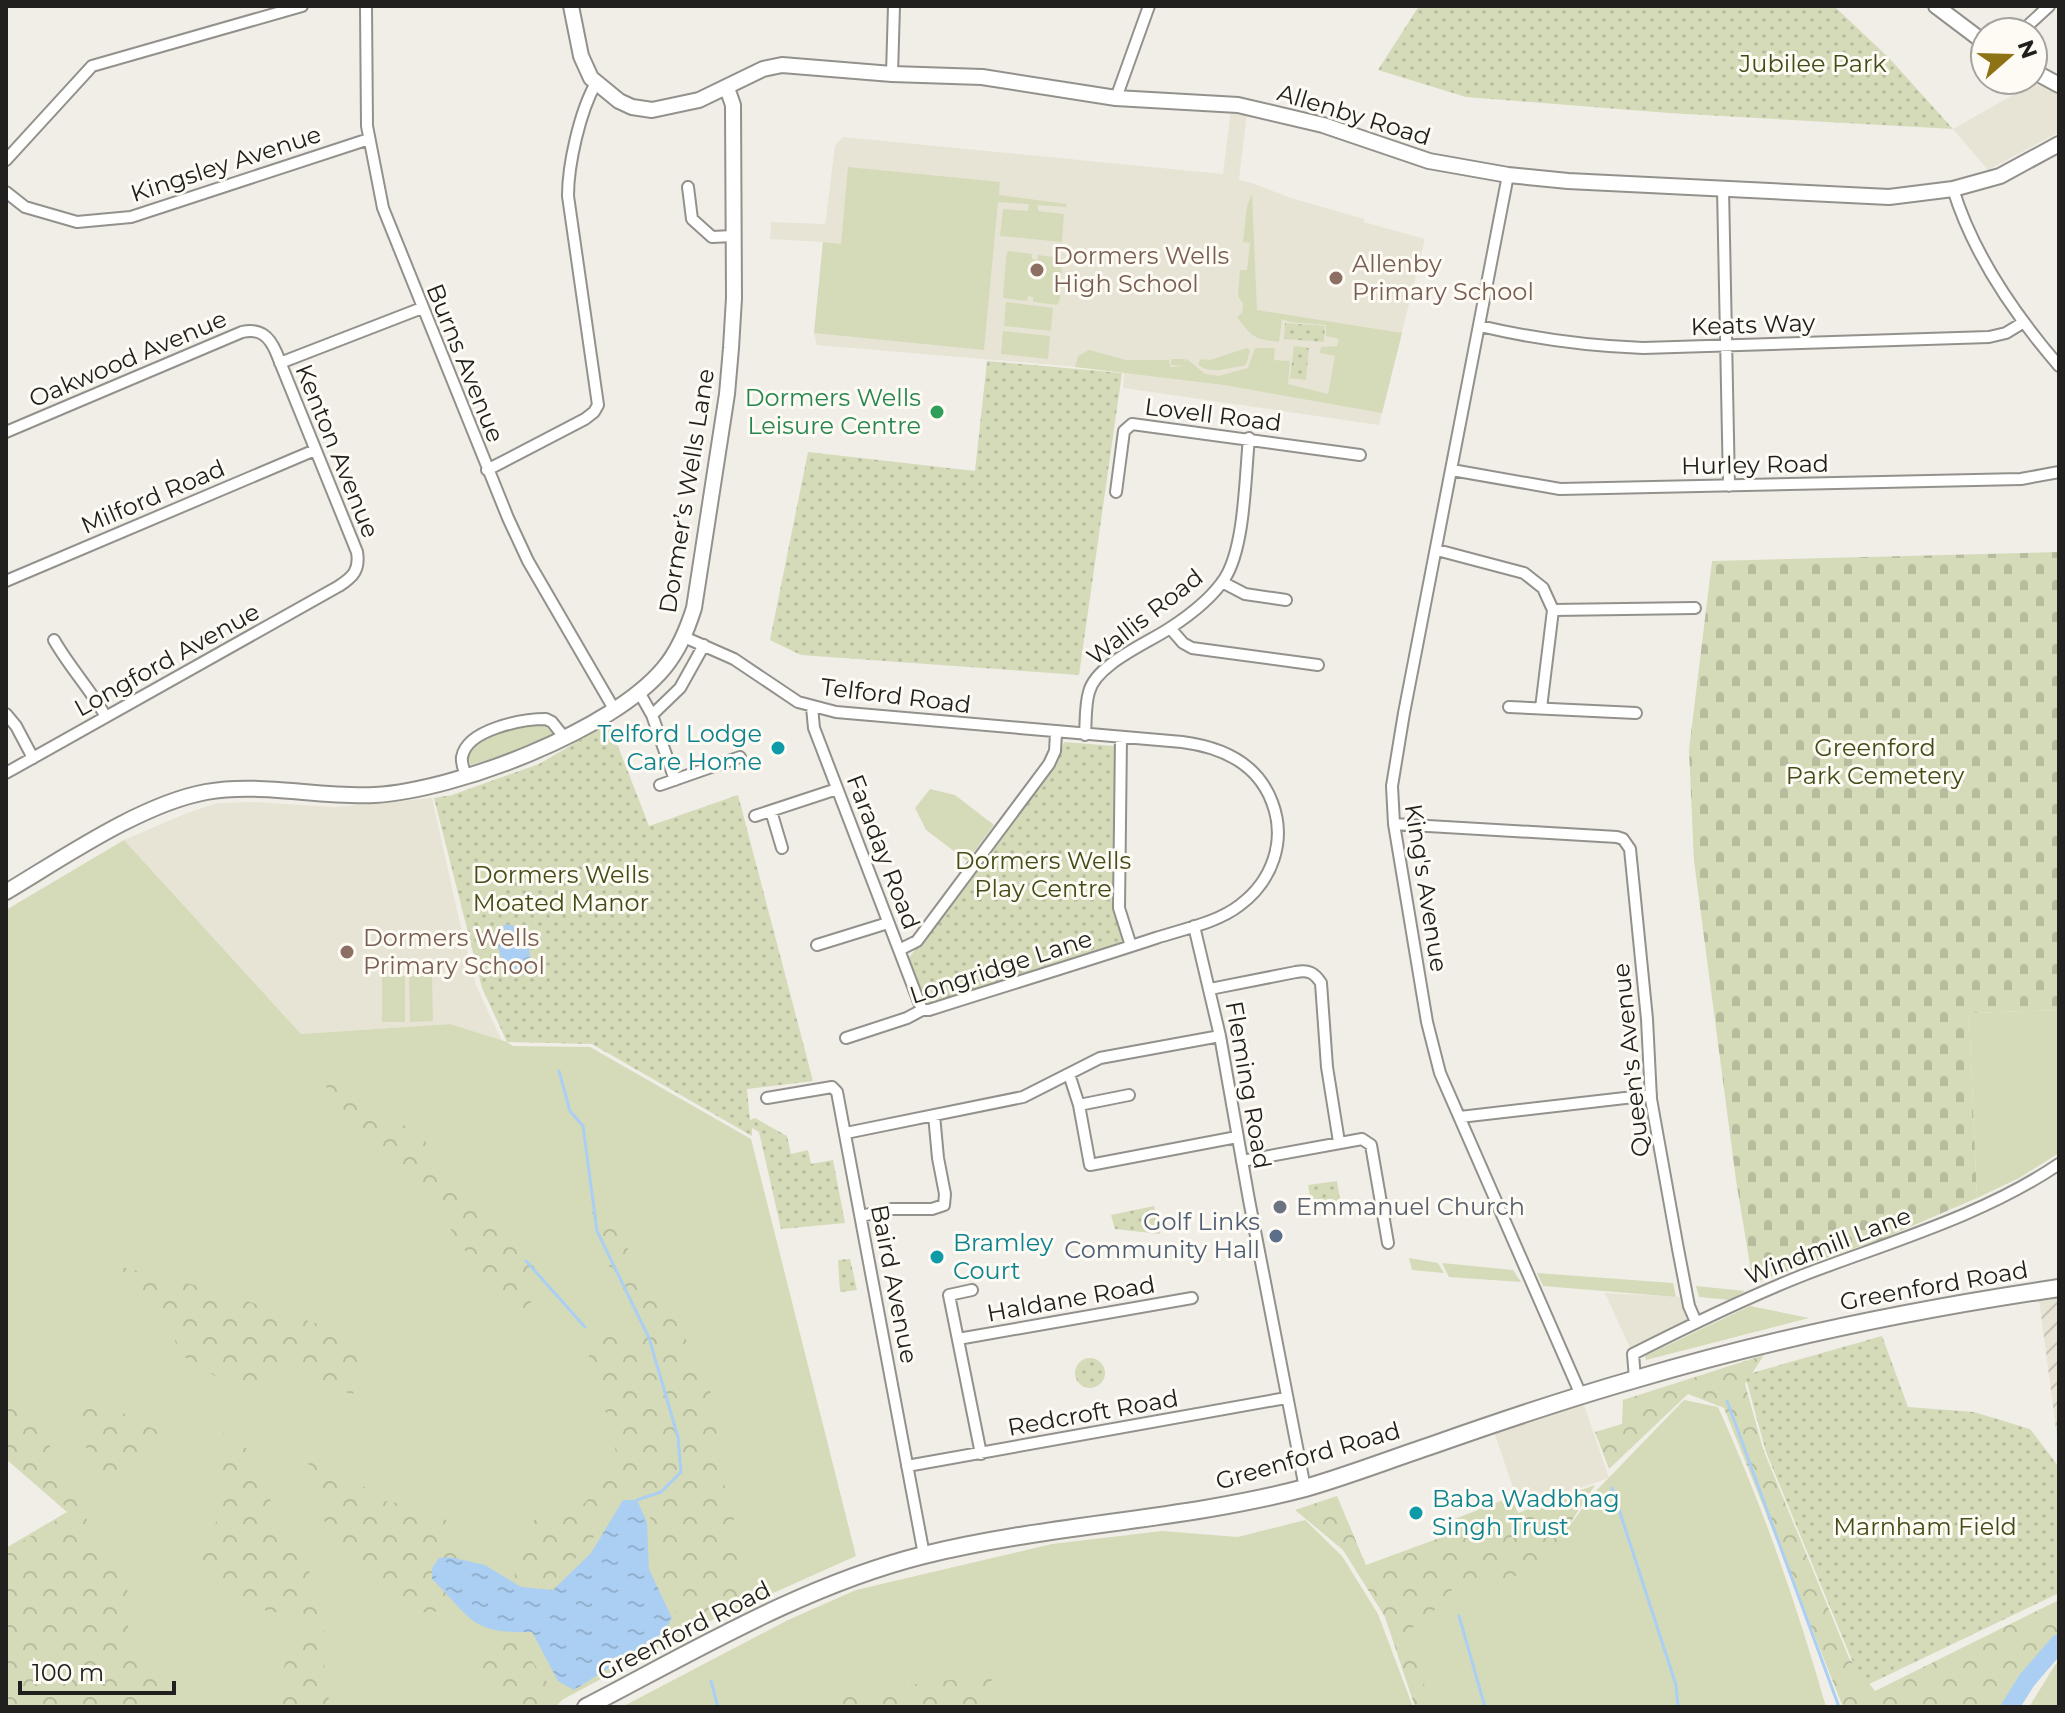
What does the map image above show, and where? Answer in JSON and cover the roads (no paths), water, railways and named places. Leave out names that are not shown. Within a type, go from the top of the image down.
[{"type":"main road","name":"Greenford Road","points":[[586,1707],[756,1619],[853,1576],[924,1555],[1015,1537],[1204,1510],[1305,1488],[1581,1395],[1782,1339],[1971,1301],[2059,1288]]},
{"type":"street","points":[[6,160],[92,66],[302,6]]},
{"type":"street","name":"Burns Avenue","points":[[366,6],[365,92],[369,139],[383,208],[487,470],[528,561],[614,709]]},
{"type":"street","points":[[487,470],[585,419],[598,405],[568,196],[569,177],[588,97],[596,83],[584,65],[571,6]]},
{"type":"street","points":[[892,74],[894,6]]},
{"type":"street","points":[[1116,98],[1149,6]]},
{"type":"street","points":[[1936,6],[1969,31]]},
{"type":"street","name":"Allenby Road","points":[[596,83],[625,104],[652,110],[684,105],[763,69],[782,65],[991,78],[1116,98],[1238,105],[1323,125],[1429,161],[1508,175],[1568,181],[1889,197],[1953,189],[2000,176],[2059,144]]},
{"type":"street","name":"Dormer’s Wells Lane","points":[[6,892],[129,821],[192,795],[244,790],[379,795],[466,776],[564,737],[639,692],[664,668],[684,637],[696,598],[727,394],[734,298],[733,105],[727,88]]},
{"type":"street","name":"Kingsley Avenue","points":[[6,192],[25,207],[77,222],[131,217],[369,139]]},
{"type":"street","name":"King's Avenue","points":[[1508,175],[1397,753],[1392,786],[1394,824],[1427,1022],[1440,1073],[1581,1395]]},
{"type":"street","points":[[688,187],[692,219],[712,237],[733,236]]},
{"type":"street","points":[[1723,188],[1729,486]]},
{"type":"street","points":[[1953,189],[1978,246],[2024,322],[2059,366]]},
{"type":"street","points":[[280,363],[422,308]]},
{"type":"street","name":"Keats Way","points":[[1480,326],[1535,339],[1586,346],[1726,346],[1989,337],[2006,333],[2024,322]]},
{"type":"street","name":"Oakwood Avenue","points":[[6,432],[242,332],[253,330],[266,335]]},
{"type":"street","name":"Kenton Avenue","points":[[266,335],[357,552],[358,568],[347,581]]},
{"type":"street","name":"Lovell Road","points":[[1116,492],[1124,431],[1132,424],[1360,455]]},
{"type":"street","name":"Wallis Road","points":[[1085,735],[1089,692],[1095,680],[1116,661],[1198,607],[1222,582],[1237,547],[1249,438]]},
{"type":"street","name":"Milford Road","points":[[6,581],[315,450]]},
{"type":"street","name":"Hurley Road","points":[[1452,470],[1560,489],[2021,479],[2059,472]]},
{"type":"street","points":[[1437,550],[1524,573],[1543,588],[1553,610],[1541,708]]},
{"type":"street","name":"Longford Avenue","points":[[6,773],[347,581]]},
{"type":"street","points":[[1222,582],[1245,594],[1286,600]]},
{"type":"street","points":[[1553,610],[1695,608]]},
{"type":"street","points":[[1170,628],[1192,648],[1318,665]]},
{"type":"street","name":"Telford Road","points":[[684,637],[734,659],[787,695],[812,707],[859,715],[1182,742],[1219,749],[1238,759],[1264,785],[1273,804],[1278,822],[1274,860],[1260,886],[1234,910],[1194,926]]},
{"type":"street","points":[[54,640],[72,671],[92,693],[106,717]]},
{"type":"street","points":[[652,715],[680,688],[704,645]]},
{"type":"street","points":[[639,692],[652,715],[675,780]]},
{"type":"street","name":"Faraday Road","points":[[812,707],[814,728],[922,1010]]},
{"type":"street","points":[[1509,707],[1636,713]]},
{"type":"street","points":[[6,714],[33,758]]},
{"type":"street","points":[[466,776],[462,758],[467,747],[500,726],[546,719],[564,737]]},
{"type":"street","points":[[899,950],[917,941],[1049,764],[1055,751],[1056,733]]},
{"type":"street","points":[[1121,737],[1119,908],[1131,946]]},
{"type":"street","points":[[660,785],[740,757]]},
{"type":"street","points":[[755,816],[837,789]]},
{"type":"street","points":[[771,811],[782,848]]},
{"type":"street","name":"Queen's Avenue","points":[[1394,824],[1623,839],[1632,858],[1651,1095],[1689,1306],[1696,1322]]},
{"type":"street","points":[[817,945],[888,923]]},
{"type":"street","name":"Longridge Lane","points":[[846,1038],[922,1010],[1194,926]]},
{"type":"street","name":"Fleming Road","points":[[1194,926],[1220,1036],[1305,1488]]},
{"type":"street","points":[[1210,989],[1307,970],[1316,974],[1321,983],[1327,1067],[1339,1142]]},
{"type":"street","points":[[846,1133],[1023,1097],[1100,1058],[1220,1036]]},
{"type":"street","points":[[1069,1074],[1079,1105],[1090,1165],[1237,1137]]},
{"type":"street","name":"Baird Avenue","points":[[767,1098],[832,1087],[837,1092],[924,1555]]},
{"type":"street","points":[[1079,1105],[1129,1095]]},
{"type":"street","points":[[1460,1117],[1651,1095]]},
{"type":"street","points":[[861,1216],[892,1209],[932,1209],[944,1205],[934,1115]]},
{"type":"street","points":[[1242,1161],[1362,1139],[1371,1145],[1388,1243]]},
{"type":"street","name":"Windmill Lane","points":[[1635,1379],[1633,1354],[1696,1322],[1757,1294],[1876,1250],[2025,1187],[2059,1164]]},
{"type":"street","name":"Haldane Road","points":[[972,1290],[949,1295],[981,1454]]},
{"type":"street","name":"Haldane Road","points":[[958,1339],[1192,1298]]},
{"type":"street","name":"Redcroft Road","points":[[907,1466],[1286,1398]]},
{"type":"water","points":[[505,924],[520,927],[529,946],[531,967],[523,975],[512,975],[503,965],[496,939]]},
{"type":"water","points":[[623,1500],[637,1500],[647,1522],[649,1569],[672,1618],[663,1634],[574,1690],[558,1681],[532,1632],[495,1630],[473,1621],[432,1579],[432,1568],[439,1558],[450,1557],[485,1565],[521,1587],[553,1590],[591,1553]]},
{"type":"waterway","points":[[559,1071],[570,1111],[583,1126],[597,1231],[649,1338],[678,1437],[681,1472],[661,1492],[637,1500]]},
{"type":"waterway","points":[[526,1261],[585,1327]]},
{"type":"waterway","points":[[1727,1401],[1839,1707]]},
{"type":"waterway","points":[[1612,1488],[1676,1685],[1678,1707]]},
{"type":"waterway","points":[[1459,1616],[1485,1707]]},
{"type":"waterway","points":[[2010,1707],[2027,1680],[2059,1643]]},
{"type":"waterway","points":[[711,1681],[718,1707]]},
{"type":"place","name":"Dormers Wells High School","points":[[1037,270]]},
{"type":"place","name":"Allenby Primary School","points":[[1336,278]]},
{"type":"place","name":"Dormers Wells Leisure Centre","points":[[937,412]]},
{"type":"place","name":"Telford Lodge Care Home","points":[[778,748]]},
{"type":"place","name":"Dormers Wells Primary School","points":[[347,952]]},
{"type":"place","name":"Emmanuel Church","points":[[1280,1207]]},
{"type":"place","name":"Golf Links Community Hall","points":[[1276,1236]]},
{"type":"place","name":"Bramley Court","points":[[937,1257]]},
{"type":"place","name":"Baba Wadbhag Singh Trust","points":[[1416,1513]]},
{"type":"park label","name":"Jubilee Park","points":[[1813,64]]},
{"type":"park label","name":"Greenford Park Cemetery","points":[[1875,762]]},
{"type":"park label","name":"Dormers Wells Play Centre","points":[[1043,875]]},
{"type":"park label","name":"Dormers Wells Moated Manor","points":[[561,889]]},
{"type":"park label","name":"Marnham Field","points":[[1925,1527]]}]
